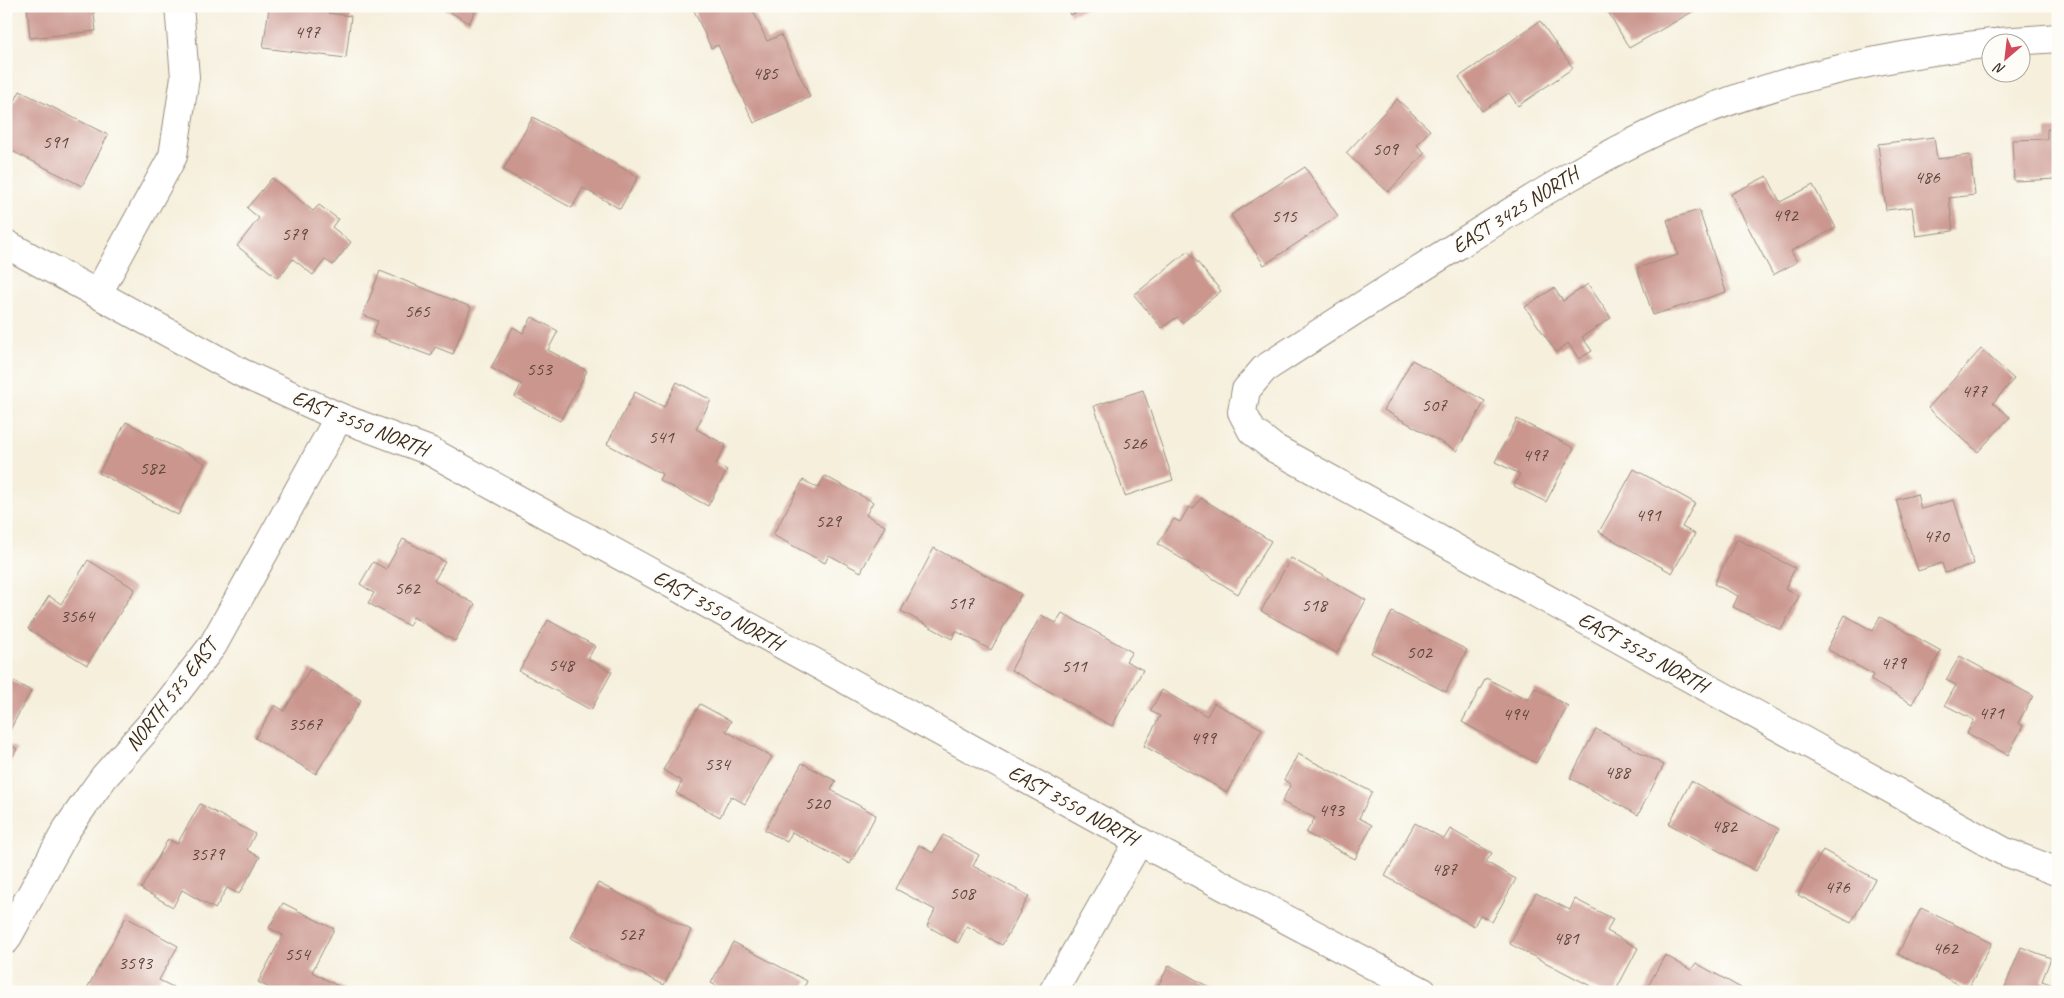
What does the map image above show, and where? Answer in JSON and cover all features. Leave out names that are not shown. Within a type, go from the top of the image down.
[{"type":"street","points":[[98,294],[173,156],[186,77],[179,6]]},
{"type":"street","points":[[2032,40],[2058,38]]},
{"type":"street","name":"EAST 3425 NORTH","points":[[1242,412],[1246,390],[1264,368],[1549,188],[1616,150],[1693,115],[1760,90],[1831,70],[1931,50],[1982,44]]},
{"type":"street","name":"EAST 3550 NORTH","points":[[6,244],[242,373],[339,416],[430,451],[1139,841],[1423,992]]},
{"type":"street","name":"EAST 3525 NORTH","points":[[1242,412],[1252,431],[1274,448],[2002,851],[2058,872]]},
{"type":"street","name":"NORTH 575 EAST","points":[[6,940],[76,816],[104,777],[159,716],[213,646],[339,416]]},
{"type":"street","points":[[1053,992],[1139,841]]},
{"type":"building","points":[[27,6],[93,6],[96,31],[30,38]]},
{"type":"building","points":[[275,6],[329,6],[328,13],[351,16],[346,58],[263,48],[269,8],[275,9]]},
{"type":"building","points":[[440,6],[478,6],[469,23]]},
{"type":"building","points":[[692,6],[751,6],[767,41],[781,35],[810,97],[754,123],[718,45],[711,48]]},
{"type":"building","points":[[1067,6],[1094,6],[1070,15]]},
{"type":"building","points":[[1605,6],[1697,6],[1699,8],[1629,48]]},
{"type":"building","points":[[1540,21],[1573,68],[1518,106],[1509,93],[1482,111],[1459,77]]},
{"type":"building","points":[[20,91],[108,135],[82,186],[6,148],[6,118]]},
{"type":"building","points":[[1397,99],[1430,130],[1417,145],[1425,153],[1388,192],[1346,153]]},
{"type":"building","points":[[533,117],[638,177],[620,209],[583,188],[572,208],[503,170]]},
{"type":"building","points":[[2047,129],[2058,129],[2058,179],[2014,181],[2012,140],[2047,139]]},
{"type":"building","points":[[1934,137],[1937,159],[1970,155],[1975,195],[1949,198],[1953,231],[1916,236],[1912,207],[1886,210],[1878,144]]},
{"type":"building","points":[[1305,167],[1338,216],[1264,265],[1231,215]]},
{"type":"building","points":[[1767,176],[1780,202],[1813,185],[1836,228],[1791,251],[1797,262],[1773,275],[1731,194]]},
{"type":"building","points":[[272,178],[313,211],[319,205],[338,219],[332,227],[351,242],[333,265],[325,260],[313,275],[293,259],[278,278],[237,246],[259,218],[247,208]]},
{"type":"building","points":[[1699,210],[1726,292],[1653,315],[1637,268],[1678,255],[1667,220]]},
{"type":"building","points":[[1188,251],[1221,291],[1182,323],[1177,317],[1162,328],[1134,295]]},
{"type":"building","points":[[380,271],[471,307],[453,354],[435,347],[431,356],[373,334],[378,321],[363,315]]},
{"type":"building","points":[[1588,284],[1611,318],[1582,337],[1592,351],[1579,359],[1568,343],[1556,352],[1525,307],[1554,288],[1563,301]]},
{"type":"building","points":[[532,317],[558,331],[548,350],[587,371],[560,421],[515,397],[521,384],[491,368],[513,327],[523,333]]},
{"type":"building","points":[[1981,349],[2014,379],[1993,403],[2010,417],[1978,452],[1928,408]]},
{"type":"building","points":[[1412,360],[1485,401],[1457,451],[1384,410]]},
{"type":"building","points":[[677,382],[711,400],[696,429],[726,445],[716,464],[727,470],[708,506],[659,480],[662,474],[607,444],[635,392],[664,407]]},
{"type":"building","points":[[1143,390],[1173,480],[1125,496],[1094,406]]},
{"type":"building","points":[[1517,419],[1574,448],[1546,502],[1514,486],[1520,474],[1495,462]]},
{"type":"building","points":[[126,422],[205,463],[178,515],[99,473]]},
{"type":"building","points":[[1634,469],[1695,503],[1682,527],[1695,534],[1672,573],[1599,532]]},
{"type":"building","points":[[825,476],[873,502],[866,515],[885,526],[861,572],[829,555],[825,563],[773,535],[803,480],[818,488]]},
{"type":"building","points":[[1917,494],[1921,509],[1954,500],[1974,564],[1945,573],[1942,563],[1918,571],[1896,500]]},
{"type":"building","points":[[1201,498],[1271,541],[1238,594],[1158,544],[1174,519],[1180,522],[1189,507],[1193,509]]},
{"type":"building","points":[[403,539],[445,562],[434,581],[475,604],[455,641],[413,617],[409,626],[368,603],[374,593],[360,584],[373,562],[386,569]]},
{"type":"building","points":[[1737,539],[1795,568],[1785,589],[1799,596],[1781,630],[1733,607],[1738,596],[1714,584]]},
{"type":"building","points":[[934,548],[1021,594],[991,650],[956,631],[952,639],[901,611]]},
{"type":"building","points":[[1291,558],[1366,600],[1337,653],[1261,611]]},
{"type":"building","points":[[88,560],[135,589],[87,665],[28,629],[49,596],[61,604]]},
{"type":"building","points":[[1392,612],[1467,650],[1446,692],[1371,653]]},
{"type":"building","points":[[1062,613],[1132,652],[1126,661],[1143,670],[1112,726],[1011,670],[1041,615],[1056,623]]},
{"type":"building","points":[[1845,615],[1873,631],[1880,617],[1941,651],[1912,704],[1870,680],[1874,675],[1827,649]]},
{"type":"building","points":[[548,620],[595,646],[588,659],[612,672],[591,710],[519,671]]},
{"type":"building","points":[[1960,656],[2033,696],[2018,723],[2023,726],[2008,755],[1967,733],[1974,720],[1945,705],[1956,685],[1946,680]]},
{"type":"building","points":[[310,669],[361,700],[316,774],[255,738],[275,705],[284,711]]},
{"type":"building","points":[[6,677],[31,691],[6,737]]},
{"type":"building","points":[[1486,678],[1528,700],[1535,688],[1568,706],[1536,763],[1462,722]]},
{"type":"building","points":[[1162,690],[1207,716],[1214,703],[1262,729],[1227,792],[1144,746],[1160,716],[1150,711]]},
{"type":"building","points":[[700,704],[731,721],[726,731],[772,757],[745,804],[731,796],[720,817],[676,793],[682,781],[663,770]]},
{"type":"building","points":[[1596,729],[1664,765],[1638,815],[1570,778]]},
{"type":"building","points":[[6,743],[17,749],[6,769]]},
{"type":"building","points":[[1298,754],[1372,792],[1359,818],[1372,825],[1355,859],[1306,833],[1315,818],[1282,802],[1291,784],[1284,780]]},
{"type":"building","points":[[802,763],[836,781],[831,790],[876,815],[850,864],[792,832],[787,842],[765,830]]},
{"type":"building","points":[[1691,781],[1779,829],[1756,871],[1669,824]]},
{"type":"building","points":[[200,804],[255,834],[247,850],[260,857],[239,894],[227,888],[215,909],[182,890],[173,907],[141,889],[168,839],[177,844]]},
{"type":"building","points":[[1415,823],[1444,839],[1450,829],[1492,853],[1486,862],[1516,879],[1492,922],[1480,915],[1474,926],[1385,876]]},
{"type":"building","points":[[943,835],[979,855],[973,866],[1029,896],[1002,945],[967,926],[958,943],[927,926],[935,910],[896,889],[919,845],[933,853]]},
{"type":"building","points":[[1823,850],[1875,879],[1851,923],[1798,895]]},
{"type":"building","points":[[598,883],[691,930],[664,985],[571,938]]},
{"type":"building","points":[[1536,893],[1570,910],[1575,899],[1613,919],[1607,931],[1638,948],[1615,992],[1602,992],[1510,944]]},
{"type":"building","points":[[283,903],[334,929],[312,972],[349,992],[277,992],[258,982],[283,935],[269,928]]},
{"type":"building","points":[[1921,908],[1992,943],[1968,989],[1898,954]]},
{"type":"building","points":[[126,917],[178,946],[159,980],[173,987],[171,992],[85,992]]},
{"type":"building","points":[[733,942],[807,981],[802,992],[727,992],[711,983]]},
{"type":"building","points":[[2021,947],[2051,958],[2042,981],[2058,987],[2058,992],[2003,992]]},
{"type":"building","points":[[1665,955],[1691,970],[1696,963],[1741,988],[1739,992],[1645,992]]},
{"type":"building","points":[[1169,965],[1218,992],[1155,992]]}]
